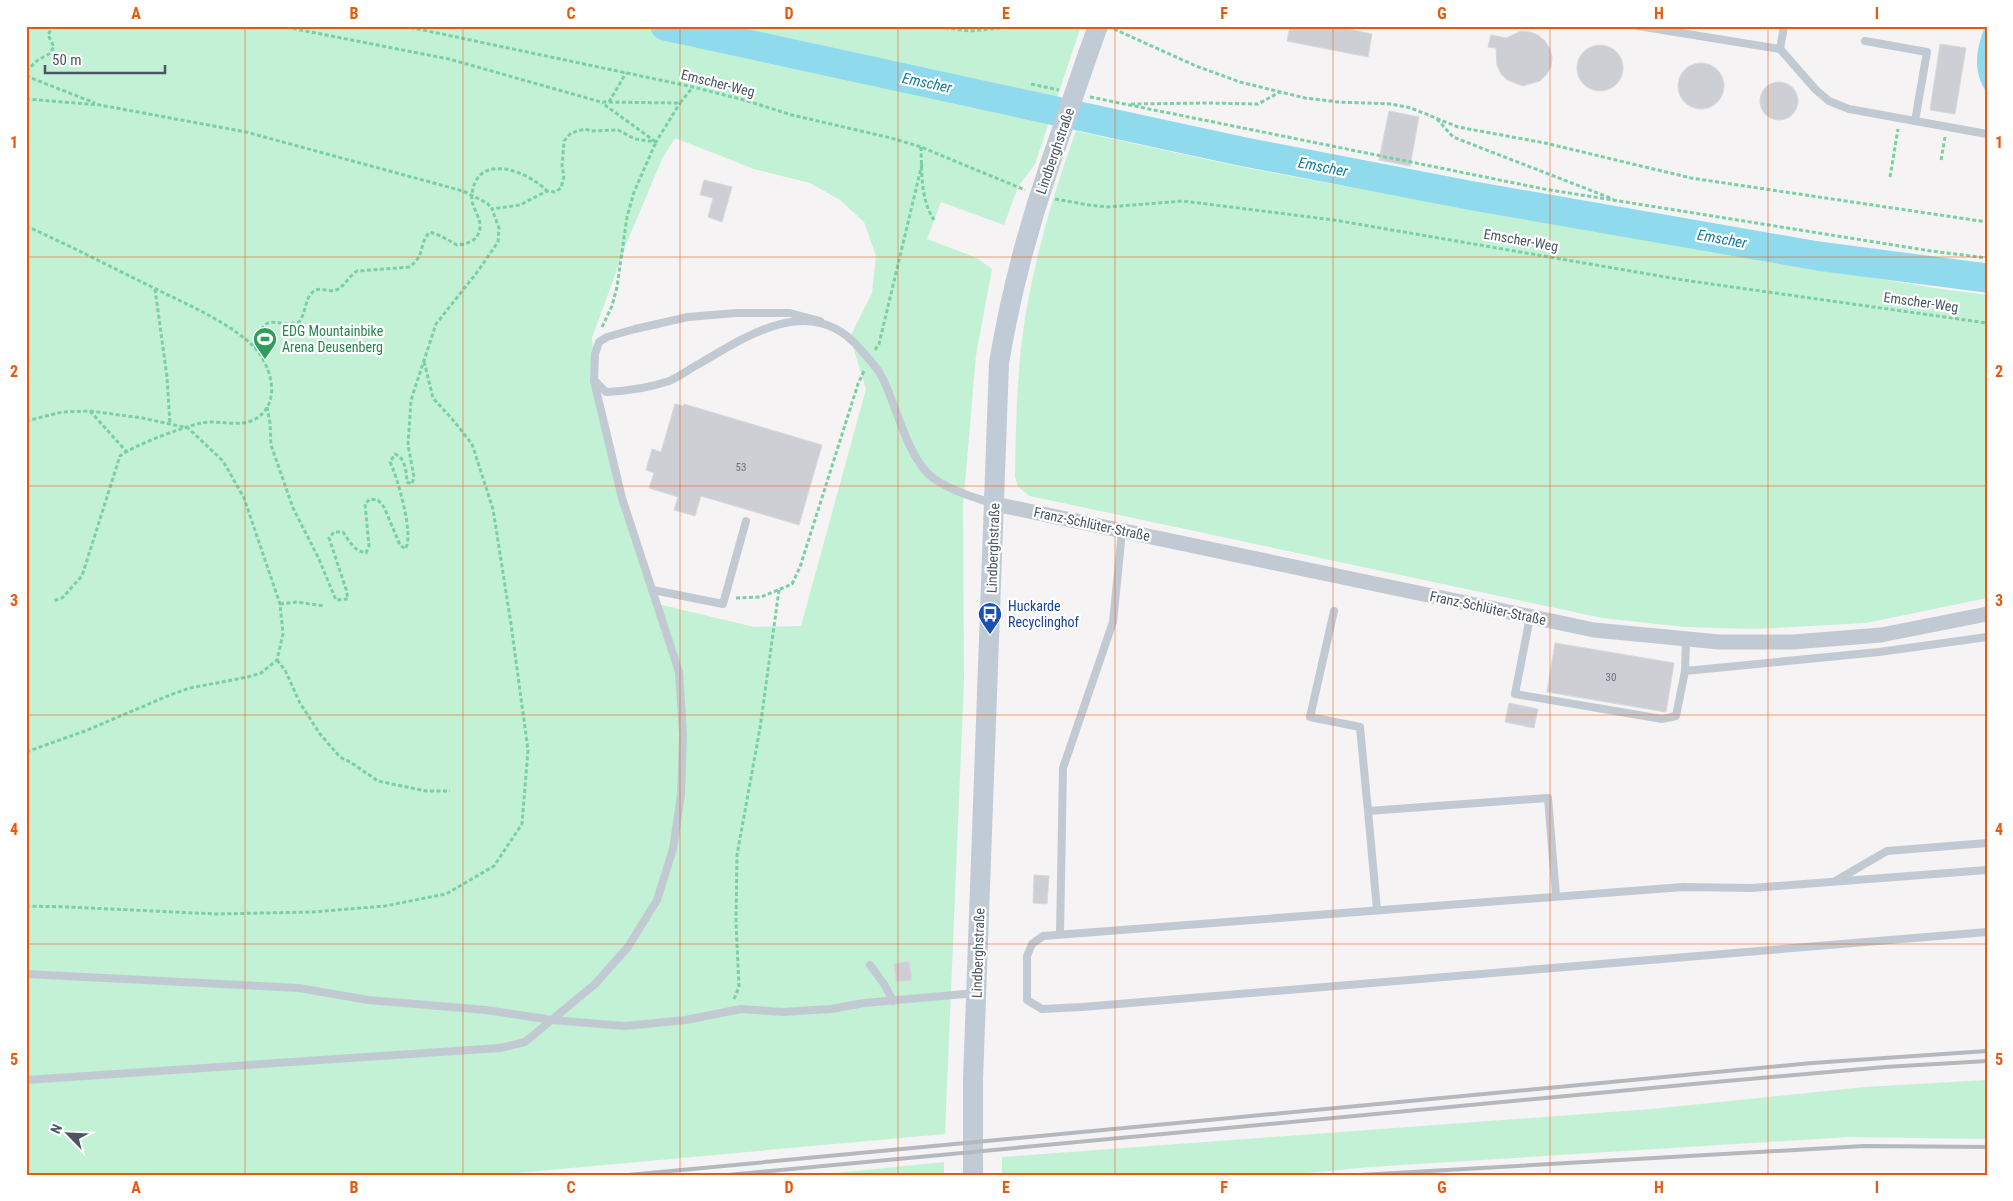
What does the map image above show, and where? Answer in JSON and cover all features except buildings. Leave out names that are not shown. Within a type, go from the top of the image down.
[{"type":"main road","name":"Lindberghstraße","points":[[973,1175],[973,1080],[1000,355],[1009,305],[1036,205],[1098,26]]},
{"type":"street","name":"Franz-Schlüter-Straße","points":[[994,504],[1594,630],[1686,640],[1774,643],[1871,636],[1987,614]]},
{"type":"lane","points":[[1638,26],[1780,50],[1816,90],[1829,101],[1849,109],[1987,134]]},
{"type":"lane","points":[[1780,50],[1784,26]]},
{"type":"lane","points":[[1865,41],[1927,52],[1915,121]]},
{"type":"lane","points":[[26,1080],[500,1048],[525,1042],[595,984],[628,947],[657,900],[673,849],[681,795],[683,751],[678,672],[622,498],[594,381],[595,354],[599,342],[607,337],[688,317],[736,313],[790,313],[820,321],[840,329],[850,337],[882,375],[909,442],[931,477],[964,494],[994,504]]},
{"type":"lane","points":[[594,381],[606,392],[628,391],[670,381],[742,338],[787,321],[820,321]]},
{"type":"lane","points":[[653,590],[724,604],[746,521]]},
{"type":"lane","points":[[1060,934],[1063,768],[1113,622],[1122,530]]},
{"type":"lane","points":[[1334,611],[1310,717],[1360,727],[1378,910]]},
{"type":"lane","points":[[1530,617],[1516,694],[1662,719],[1676,716],[1685,671],[1686,640]]},
{"type":"lane","points":[[1685,671],[1832,658],[1987,637]]},
{"type":"lane","points":[[1368,811],[1548,798],[1556,896]]},
{"type":"lane","points":[[1836,881],[1887,851],[1987,843]]},
{"type":"lane","points":[[1987,870],[1752,888],[1683,887],[1043,936],[1032,944],[1027,956],[1027,1000],[1042,1009],[1987,932]]},
{"type":"lane","points":[[870,965],[884,984],[893,1001]]},
{"type":"lane","points":[[26,974],[299,988],[368,1000],[486,1010],[552,1020],[625,1026],[686,1020],[741,1009],[782,1012],[831,1009],[864,1003],[977,992]]},
{"type":"path","points":[[26,71],[38,60],[49,54],[54,47],[48,35],[54,26]]},
{"type":"path","points":[[280,26],[449,59],[601,102],[680,103]]},
{"type":"path","name":"Emscher-Weg","points":[[404,26],[693,87],[744,100],[792,115],[921,147],[1018,187]]},
{"type":"path","points":[[932,26],[970,31],[1004,30],[1023,26]]},
{"type":"path","points":[[1122,33],[1196,66],[1240,82],[1305,98],[1338,102],[1391,104],[1411,108],[1458,127],[1545,143],[1691,178],[1987,222]]},
{"type":"path","points":[[608,102],[626,73]]},
{"type":"path","points":[[26,76],[100,105]]},
{"type":"path","points":[[1031,84],[1060,90]]},
{"type":"path","points":[[599,342],[600,330],[612,306],[617,287],[627,218],[634,192],[656,142],[680,103],[693,87]]},
{"type":"path","points":[[1126,104],[1207,102],[1258,104],[1280,92]]},
{"type":"path","points":[[1088,96],[1544,189],[1911,248],[1987,258]]},
{"type":"path","points":[[26,99],[100,105],[246,132],[418,178],[472,195],[487,203],[492,209],[499,228],[498,242],[478,271],[436,324],[411,400],[408,445],[414,477],[412,484],[407,482],[406,470],[399,456],[395,454],[390,462],[395,472],[405,514],[409,535],[408,545],[405,549],[400,545],[384,507],[378,500],[370,499],[365,504],[369,546],[366,553],[360,552],[353,547],[343,532],[334,532],[329,538],[348,599],[336,600],[293,508],[272,445],[267,408]]},
{"type":"path","points":[[601,102],[656,142]]},
{"type":"path","points":[[1890,176],[1900,118]]},
{"type":"path","points":[[1436,119],[1453,137],[1621,202]]},
{"type":"path","points":[[1941,160],[1947,126]]},
{"type":"path","points":[[255,348],[259,333],[268,322],[300,322],[308,297],[314,291],[338,289],[357,271],[409,267],[419,259],[426,237],[430,232],[457,245],[474,240],[479,234],[480,226],[472,195],[476,182],[488,170],[499,168],[514,171],[530,178],[547,191],[555,192],[561,188],[564,176],[562,167],[564,141],[572,133],[585,129],[591,131],[618,130],[635,139],[656,142]]},
{"type":"path","points":[[921,147],[924,196],[928,210],[934,220]]},
{"type":"path","points":[[725,598],[761,597],[792,584],[800,567],[858,384],[879,344],[922,164]]},
{"type":"path","points":[[492,209],[520,205],[547,191]]},
{"type":"path","name":"Emscher-Weg","points":[[1050,198],[1089,206],[1108,207],[1183,201],[1334,220],[1683,280],[1987,323]]},
{"type":"path","points":[[26,226],[105,263],[219,322],[255,348],[271,376],[270,400],[267,408],[258,417],[249,422],[230,424],[208,423],[188,428],[126,451],[120,456],[82,576],[69,592],[62,598],[53,601]]},
{"type":"path","points":[[155,289],[167,377],[170,424]]},
{"type":"path","points":[[26,906],[68,906],[216,914],[313,912],[385,906],[446,894],[494,866],[522,824],[528,750],[511,624],[493,510],[472,444],[433,398],[424,360]]},
{"type":"path","points":[[90,411],[126,451]]},
{"type":"path","points":[[26,421],[62,412],[90,411],[122,414],[188,428],[213,450],[234,479],[250,514],[280,604],[283,634],[277,660],[261,672],[248,677],[190,688],[84,731],[26,752]]},
{"type":"path","points":[[730,1011],[739,987],[736,855],[760,728],[779,589]]},
{"type":"path","points":[[280,604],[297,602],[324,606]]},
{"type":"path","points":[[277,660],[285,670],[300,703],[320,734],[340,758],[350,762],[378,781],[426,791],[450,791]]},
{"type":"green space","points":[[26,26],[1081,26],[1035,164],[1018,187],[1004,225],[941,202],[927,239],[977,258],[992,269],[976,355],[963,507],[964,680],[945,1134],[493,1175],[26,1175]],"holes":[[[675,138],[754,169],[810,183],[840,200],[864,222],[876,256],[872,293],[850,337],[866,389],[801,626],[754,627],[658,604],[615,467],[594,378],[592,338],[627,242],[663,157]]]},
{"type":"green space","points":[[1076,131],[1237,166],[1467,209],[1934,288],[1987,295],[1987,598],[1866,623],[1755,629],[1685,627],[1602,618],[1030,496],[1018,487],[1015,477],[1021,348],[1031,284],[1042,240],[1054,196]]},
{"type":"green space","points":[[1987,1080],[1987,1139],[1849,1137],[1370,1167],[1287,1175],[1002,1175],[1002,1157],[1652,1109],[1865,1087]]},
{"type":"green space","points":[[944,1162],[944,1175],[817,1175]]},
{"type":"water","points":[[1985,26],[1987,26],[1987,93],[1982,85],[1977,68],[1979,44]]},
{"type":"waterway","name":"Emscher","points":[[665,26],[1240,151],[1468,195],[1818,256],[1987,278]]},
{"type":"railway","points":[[628,1175],[1812,1063],[1987,1051]]},
{"type":"railway","points":[[728,1175],[1704,1083],[1885,1067],[1987,1061]]},
{"type":"railway","points":[[1360,1175],[1864,1146],[1987,1147]]},
{"type":"place","name":"EDG Mountainbike Arena Deusenberg","points":[[265,360]]},
{"type":"place","name":"Huckarde Recyclinghof","points":[[990,635]]}]
